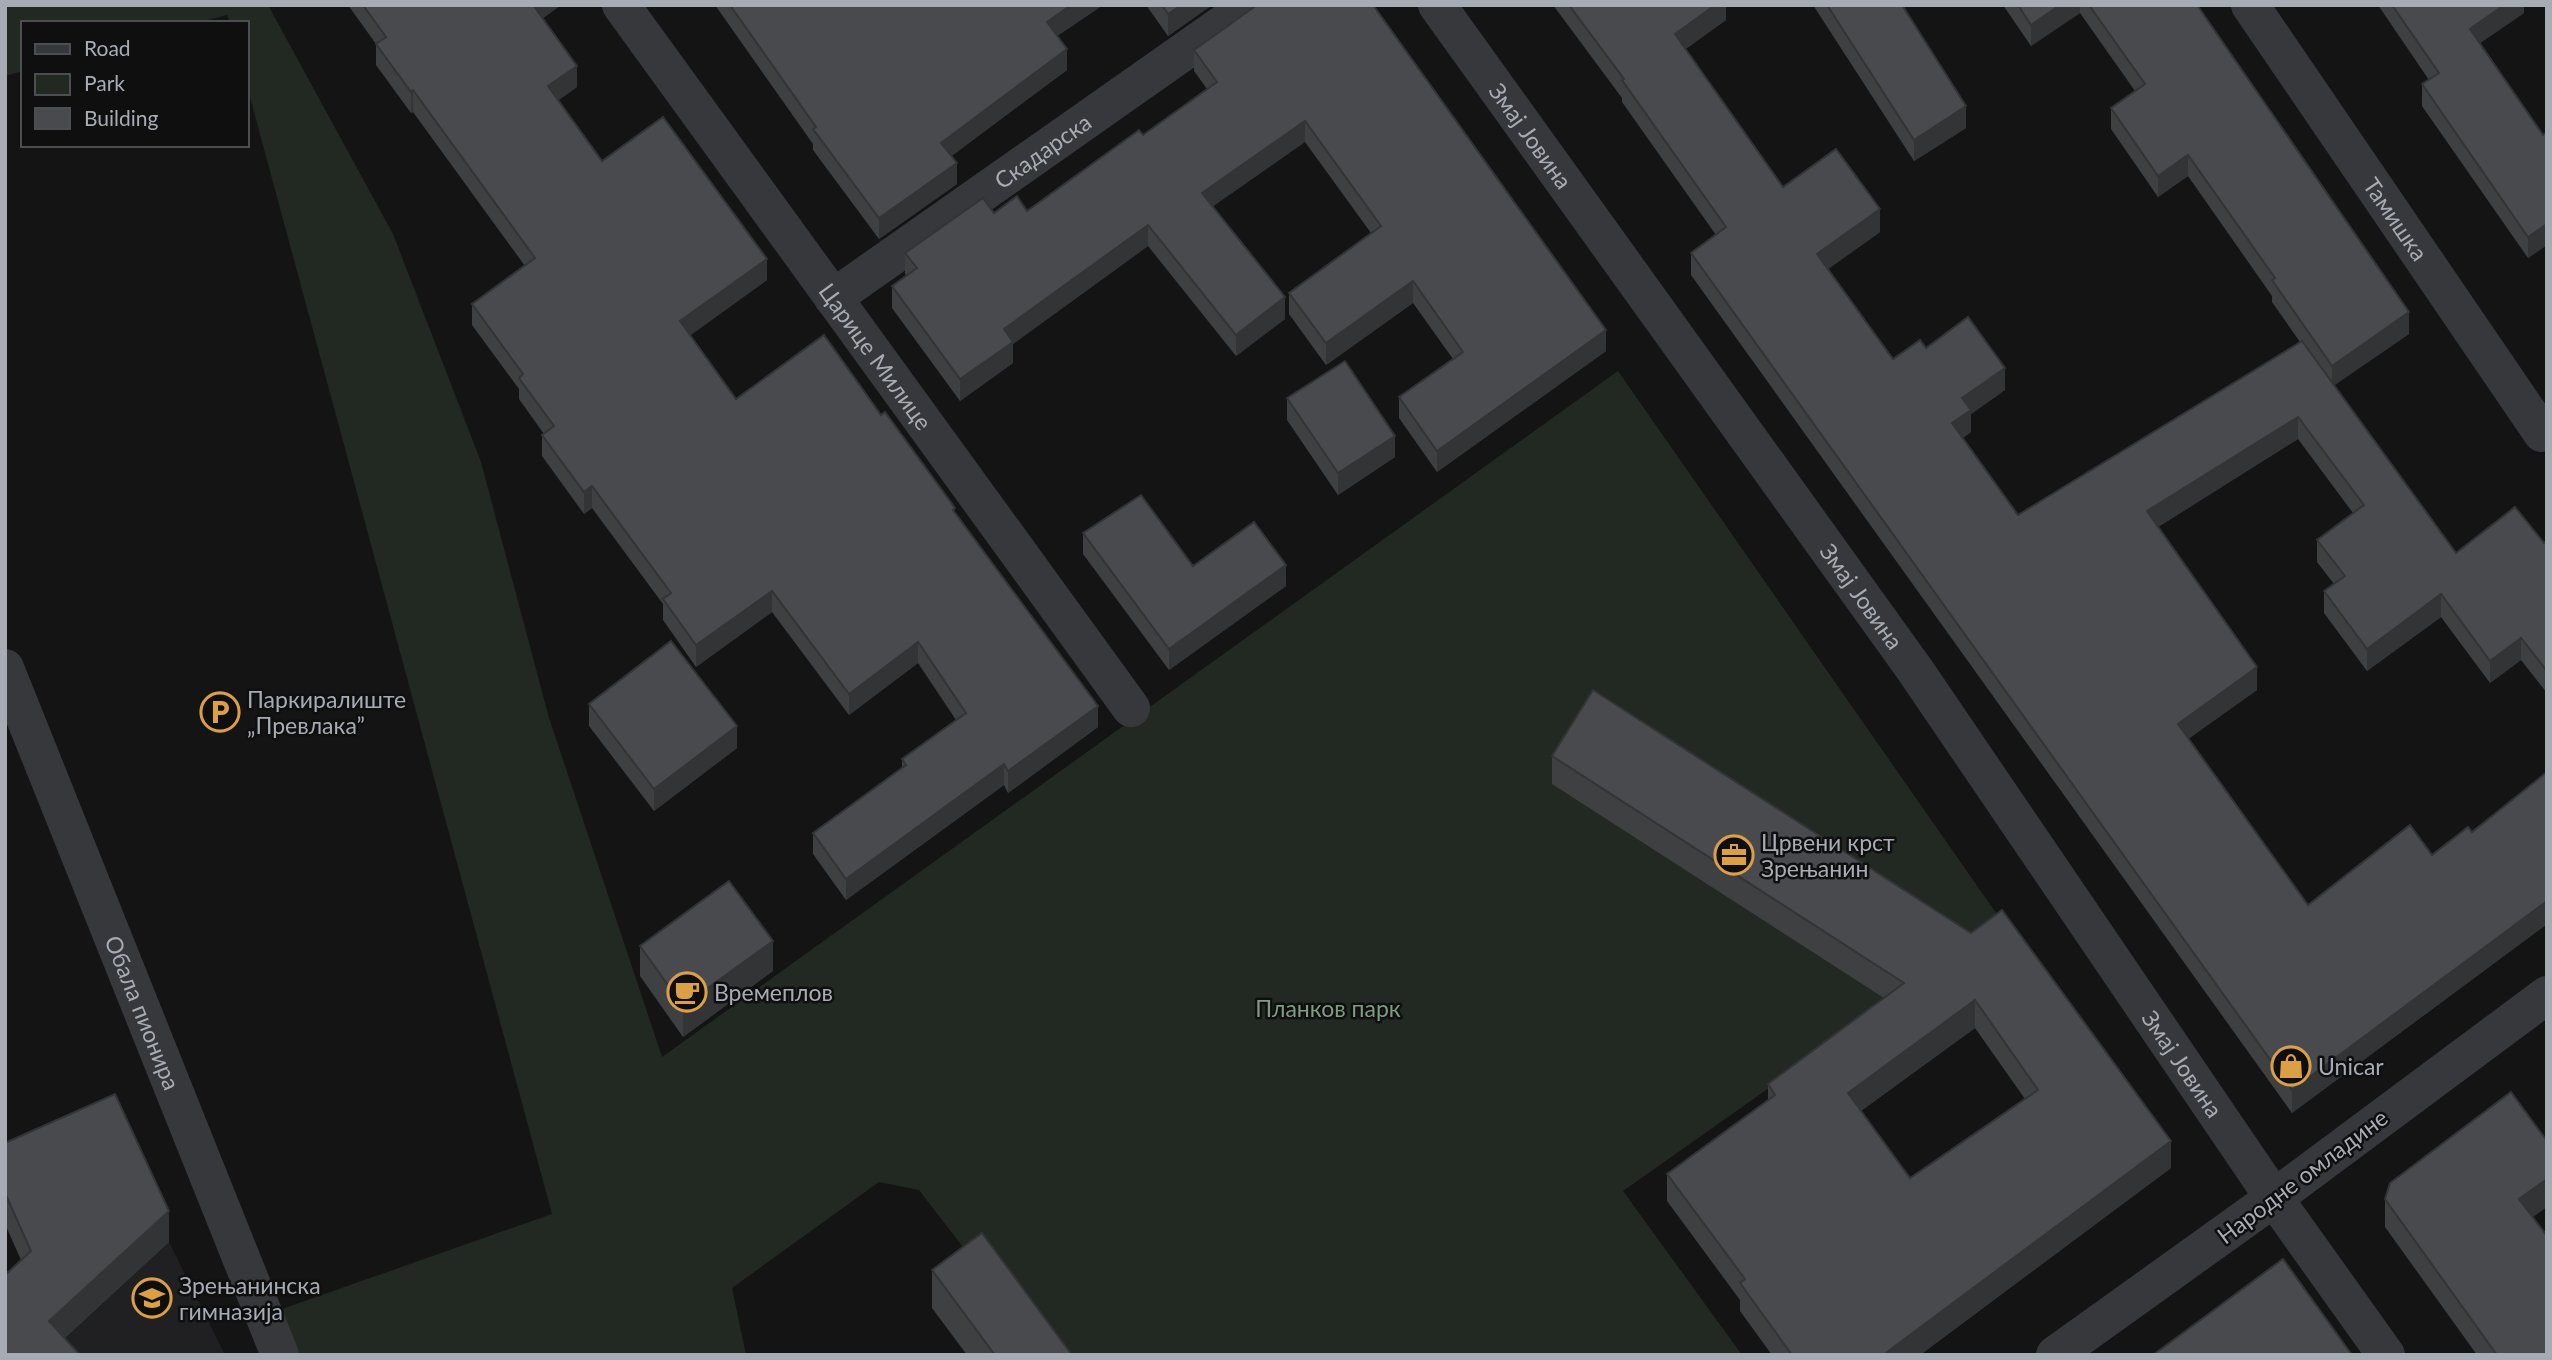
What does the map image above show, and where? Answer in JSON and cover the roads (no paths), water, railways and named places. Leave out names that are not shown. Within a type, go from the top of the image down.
[{"type":"street","name":"Царице Милице","points":[[621,5],[1131,708]]},
{"type":"street","name":"Скадарска","points":[[833,298],[1250,5]]},
{"type":"street","name":"Змај Јовина","points":[[1437,5],[1915,670],[2274,1198],[2386,1355]]},
{"type":"street","name":"Тамишка","points":[[2250,5],[2542,433]]},
{"type":"street","name":"Обала пионира","points":[[5,668],[280,1355]]},
{"type":"street","name":"Народне омладине","points":[[2055,1355],[2274,1198],[2547,995]]},
{"type":"place","name":"Паркиралиште „Превлака”","points":[[220,712]]},
{"type":"place","name":"Црвени крст Зрењанин","points":[[1734,855]]},
{"type":"place","name":"Времеплов","points":[[687,992]]},
{"type":"place","name":"Unicar","points":[[2291,1066]]},
{"type":"place","name":"Зрењанинска гимназија","points":[[152,1298]]},
{"type":"park label","name":"Планков парк","points":[[1328,1008]]}]
